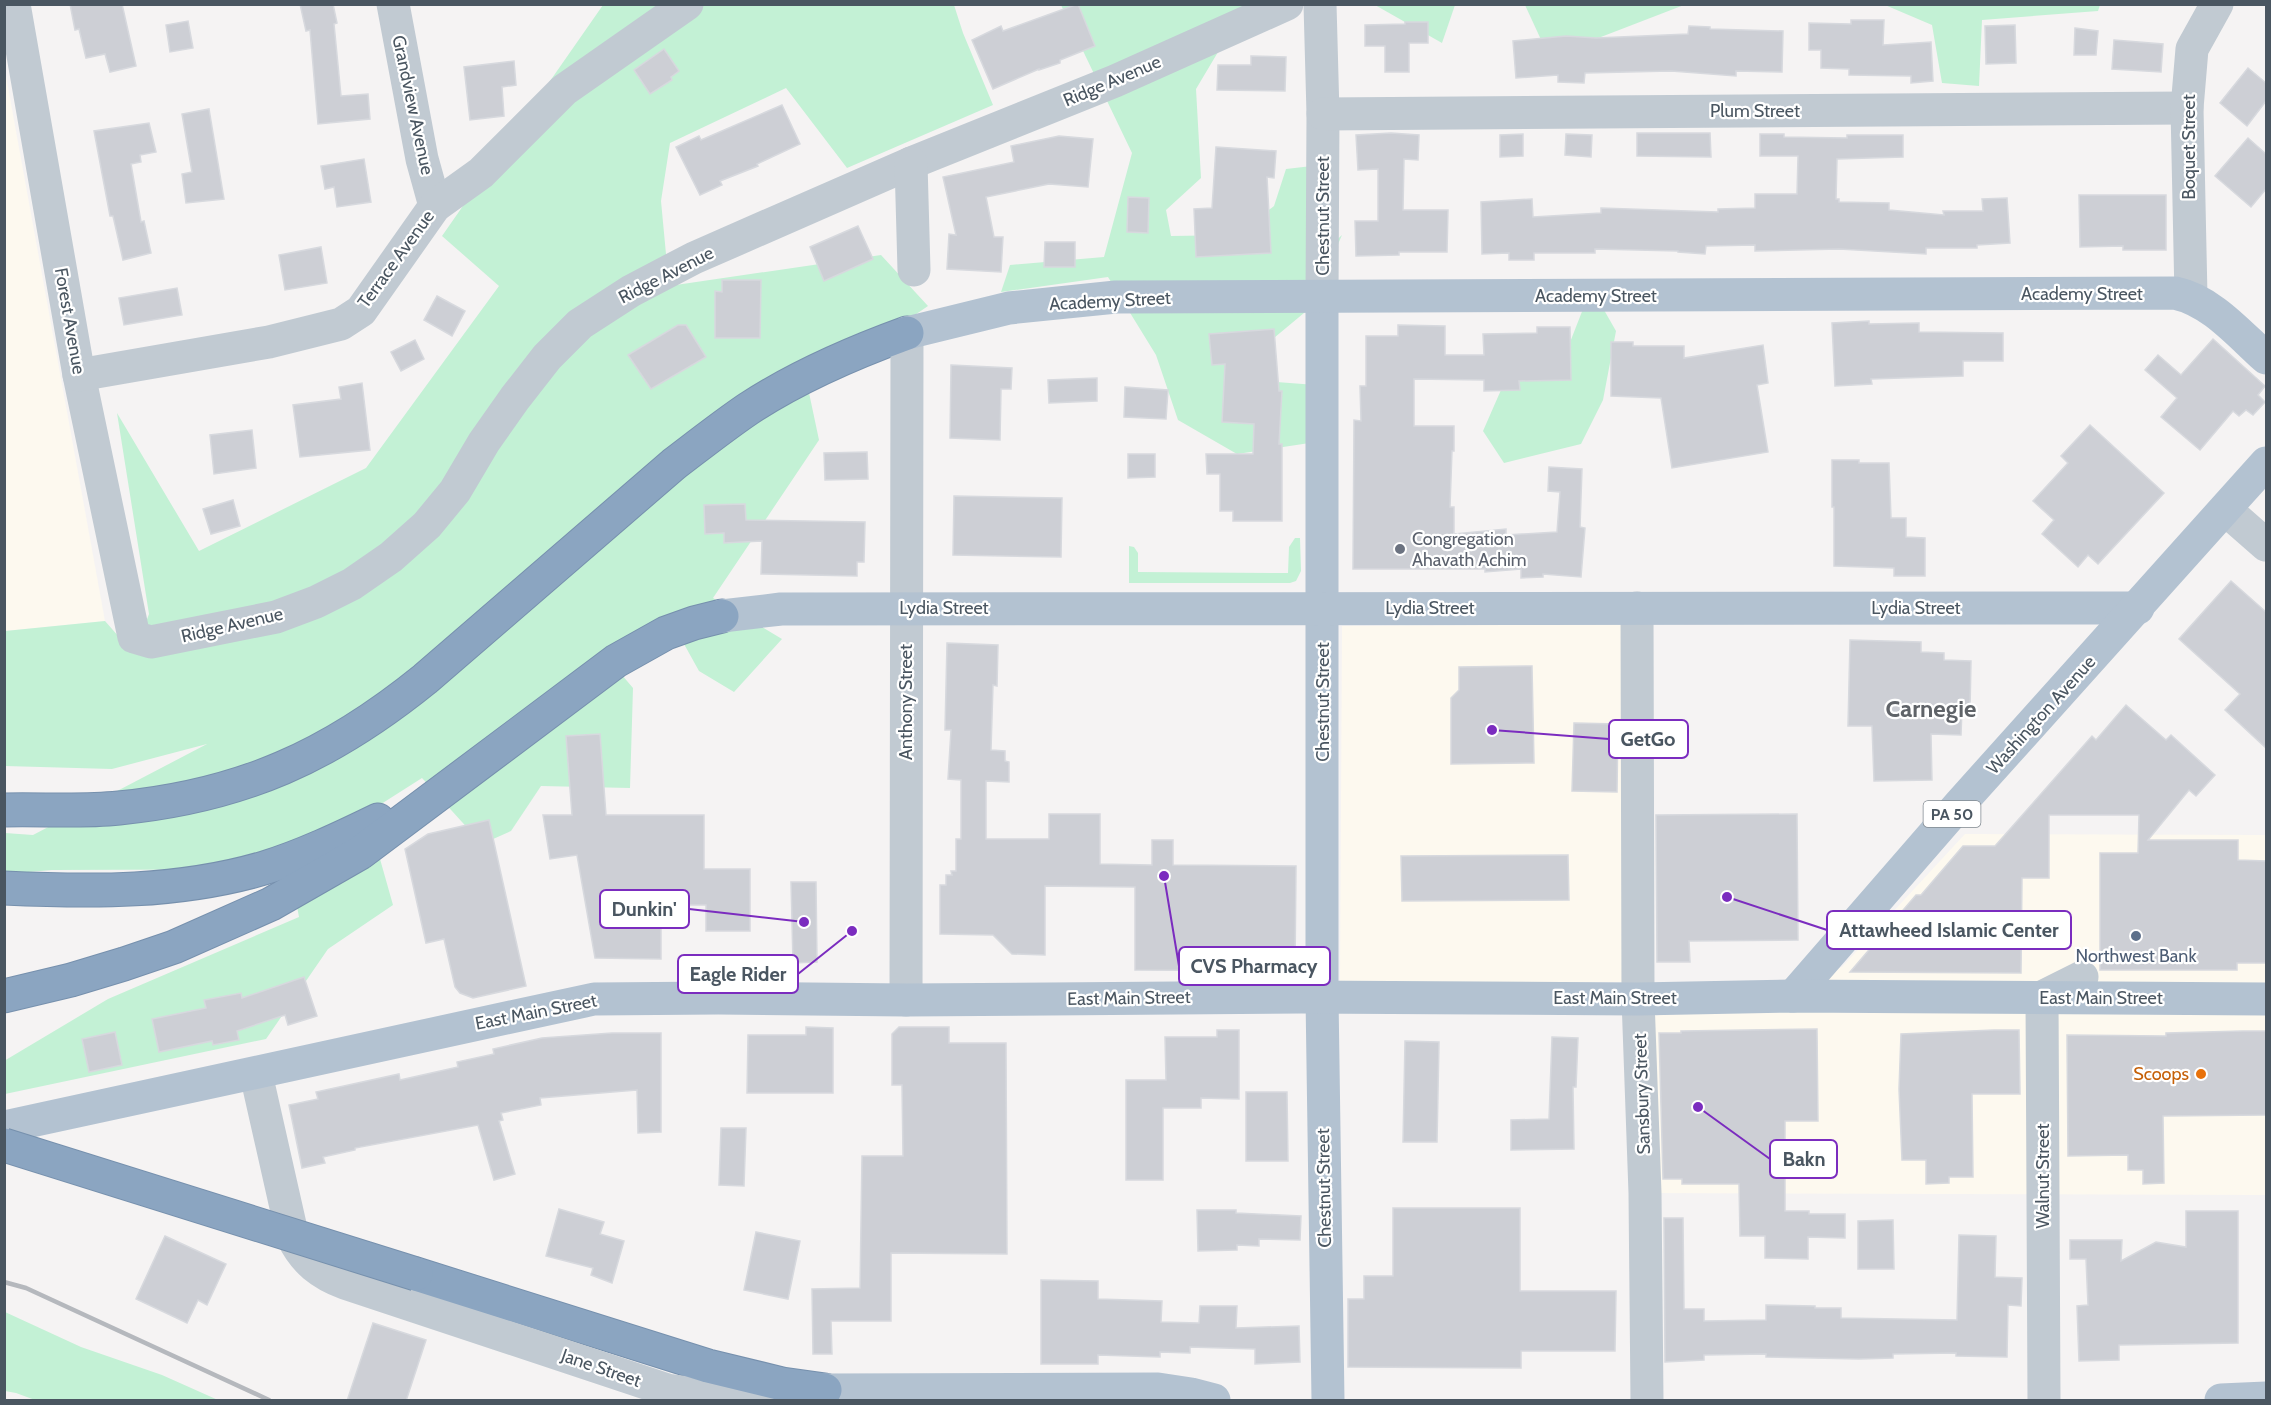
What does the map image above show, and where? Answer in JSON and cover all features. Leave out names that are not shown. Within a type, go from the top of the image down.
[{"type":"highway","points":[[14,807],[117,808],[192,797],[265,775],[297,763],[330,746],[385,711],[425,679],[674,464],[721,428],[758,402],[826,365],[907,333]]},
{"type":"highway","points":[[4,996],[71,980],[185,943],[271,904],[360,853],[616,661],[640,646],[694,623],[722,616]]},
{"type":"highway","points":[[4,888],[64,891],[140,890],[227,878],[306,853],[452,783]]},
{"type":"highway","points":[[4,1145],[708,1366],[782,1384],[825,1390]]},
{"type":"main road","name":"Academy Street","points":[[907,333],[1010,308],[1116,297],[2175,293],[2191,297],[2206,305],[2266,358]]},
{"type":"main road","name":"Chestnut Street","points":[[1323,298],[1322,997],[1328,1401]]},
{"type":"main road","name":"Washington Avenue","points":[[1793,996],[1959,805],[2266,463]]},
{"type":"main road","name":"Lydia Street","points":[[722,616],[781,609],[906,608],[2138,608]]},
{"type":"main road","name":"East Main Street","points":[[4,1127],[594,999],[906,1000],[1322,997],[1638,999],[1793,996],[2266,999]]},
{"type":"main road","name":"Jane Street","points":[[825,1390],[1158,1389],[1191,1394],[1214,1401]]},
{"type":"main road","points":[[2221,1401],[2266,1398]]},
{"type":"street","name":"Forest Avenue","points":[[14,4],[79,375],[134,637]]},
{"type":"street","name":"Grandview Avenue","points":[[393,4],[422,159],[435,206]]},
{"type":"street","name":"Terrace Avenue","points":[[79,375],[269,342],[341,324],[360,311],[435,206],[481,173],[564,90],[687,4]]},
{"type":"street","name":"Ridge Avenue","points":[[134,637],[151,642],[276,617],[316,602],[352,584],[391,557],[427,525],[455,491],[484,442],[547,357],[580,324],[631,291],[694,258],[911,163],[1115,81],[1287,4]]},
{"type":"street","name":"Chestnut Street","points":[[1320,4],[1323,114],[1323,298]]},
{"type":"street","name":"Boquet Street","points":[[2191,297],[2187,108],[2192,49],[2217,4]]},
{"type":"street","name":"Plum Street","points":[[1323,114],[2187,108]]},
{"type":"street","points":[[911,163],[914,270]]},
{"type":"street","name":"Anthony Street","points":[[906,1000],[907,333]]},
{"type":"street","points":[[2226,510],[2266,545]]},
{"type":"street","name":"Sansbury Street","points":[[1637,608],[1638,999],[1645,1193],[1647,1401]]},
{"type":"street","points":[[2042,997],[2082,977]]},
{"type":"street","name":"Walnut Street","points":[[2042,997],[2044,1401]]},
{"type":"street","name":"Jane Street","points":[[256,1074],[293,1238],[307,1261],[320,1271],[345,1283],[667,1390],[682,1392],[825,1390]]},
{"type":"shaded area","points":[[4,65],[105,621],[5,631],[4,631]]},
{"type":"shaded area","points":[[1627,624],[1656,1016],[1842,967],[1965,834],[2266,835],[2266,1195],[1645,1193],[1626,982],[1340,982],[1342,626]]},
{"type":"green space","points":[[603,5],[954,5],[993,105],[847,168],[786,88],[670,143],[661,201],[669,286],[881,255],[928,306],[808,388],[819,440],[713,598],[782,639],[734,692],[699,671],[684,644],[635,633],[604,654],[633,688],[630,788],[541,786],[511,831],[482,844],[422,778],[367,813],[393,905],[328,949],[266,1039],[5,1094],[4,1061],[108,999],[299,917],[290,869],[52,870],[5,874],[5,833],[33,835],[207,744],[112,769],[5,766],[5,631],[105,621],[134,654],[149,614],[117,413],[199,551],[366,468],[499,286],[442,236]]},
{"type":"green space","points":[[1061,5],[1246,5],[1196,89],[1201,178],[1166,210],[1171,236],[1237,235],[1274,206],[1286,169],[1312,166],[1313,262],[1342,235],[1310,308],[1226,378],[1316,385],[1316,442],[1237,454],[1178,420],[1156,355],[1108,277],[1001,292],[1010,265],[1104,257],[1132,153]]},
{"type":"green space","points":[[1375,5],[1455,5],[1442,43]]},
{"type":"green space","points":[[1525,5],[1684,5],[1549,57]]},
{"type":"green space","points":[[1885,5],[2100,5],[2098,11],[1982,20],[1979,86],[1942,83],[1932,25]]},
{"type":"green space","points":[[1583,309],[1604,310],[1616,331],[1603,400],[1581,444],[1504,463],[1483,431],[1508,374],[1558,373]]},
{"type":"green space","points":[[1295,538],[1300,538],[1301,571],[1296,581],[1290,583],[1129,583],[1129,546],[1134,547],[1138,553],[1138,572],[1288,573],[1289,547]]},
{"type":"green space","points":[[5,1312],[81,1347],[162,1375],[218,1400],[35,1400],[5,1391]]},
{"type":"building","points":[[70,4],[122,4],[136,66],[110,72],[105,54],[86,58],[79,29],[75,30]]},
{"type":"building","points":[[300,4],[333,4],[337,23],[334,24],[341,96],[368,94],[370,119],[318,124],[310,30],[306,31]]},
{"type":"building","points":[[1078,4],[1095,46],[1060,60],[1060,63],[1039,69],[993,89],[972,40],[1001,26],[1003,31]]},
{"type":"building","points":[[1851,20],[1884,20],[1883,45],[1931,42],[1933,81],[1911,83],[1911,76],[1849,75],[1849,69],[1821,68],[1821,50],[1809,50],[1809,23],[1851,24]]},
{"type":"building","points":[[188,21],[193,48],[170,52],[166,25]]},
{"type":"building","points":[[1405,22],[1428,22],[1428,43],[1409,43],[1409,72],[1385,72],[1385,46],[1365,46],[1365,25],[1405,24]]},
{"type":"building","points":[[2015,25],[2016,63],[1986,64],[1985,26]]},
{"type":"building","points":[[1689,26],[1710,27],[1710,29],[1783,31],[1782,72],[1736,71],[1736,76],[1671,71],[1585,73],[1584,83],[1558,82],[1558,75],[1516,78],[1513,41],[1566,36],[1596,38],[1688,34]]},
{"type":"building","points":[[2075,28],[2098,31],[2096,55],[2074,55]]},
{"type":"building","points":[[2114,40],[2163,44],[2161,72],[2112,69]]},
{"type":"building","points":[[664,49],[679,71],[671,77],[672,80],[650,94],[634,70]]},
{"type":"building","points":[[1251,56],[1286,57],[1285,91],[1217,90],[1218,65],[1251,65]]},
{"type":"building","points":[[514,61],[516,85],[502,87],[504,116],[470,120],[464,67]]},
{"type":"building","points":[[2248,68],[2266,83],[2266,101],[2247,126],[2220,103]]},
{"type":"building","points":[[782,105],[800,144],[757,164],[758,166],[720,181],[722,185],[700,195],[676,147],[699,136],[701,140]]},
{"type":"building","points":[[209,109],[224,199],[186,203],[182,174],[192,172],[182,114]]},
{"type":"building","points":[[149,123],[156,152],[140,155],[141,162],[131,164],[141,222],[144,221],[151,253],[123,260],[113,216],[110,216],[94,131]]},
{"type":"building","points":[[1391,133],[1419,135],[1418,160],[1404,159],[1403,210],[1448,210],[1447,252],[1399,252],[1399,255],[1356,256],[1355,221],[1378,221],[1378,169],[1358,170],[1356,135]]},
{"type":"building","points":[[1637,133],[1710,133],[1711,157],[1637,156]]},
{"type":"building","points":[[1523,134],[1523,156],[1500,157],[1500,135]]},
{"type":"building","points":[[1566,134],[1592,135],[1591,157],[1565,155]]},
{"type":"building","points":[[1760,134],[1784,134],[1784,137],[1847,138],[1847,135],[1903,135],[1903,157],[1837,159],[1836,199],[1839,199],[1839,202],[1889,203],[1889,210],[1944,215],[1943,211],[1983,211],[1982,199],[2007,198],[2010,243],[1977,245],[1977,248],[1926,248],[1926,254],[1839,249],[1755,251],[1755,245],[1706,246],[1705,254],[1595,249],[1595,253],[1534,253],[1534,260],[1509,260],[1509,253],[1482,254],[1481,202],[1532,199],[1533,217],[1601,213],[1601,208],[1718,212],[1718,209],[1755,208],[1755,194],[1797,194],[1798,156],[1760,156]]},
{"type":"building","points":[[1059,136],[1093,139],[1088,187],[1049,184],[986,197],[994,237],[1003,237],[1001,272],[947,269],[949,234],[956,235],[943,177],[1014,162],[1011,146]]},
{"type":"building","points":[[2248,138],[2266,154],[2266,189],[2251,207],[2215,176]]},
{"type":"building","points":[[1216,147],[1276,151],[1274,178],[1267,177],[1271,253],[1196,257],[1194,209],[1212,208]]},
{"type":"building","points":[[364,159],[371,202],[337,207],[334,187],[325,189],[321,166]]},
{"type":"building","points":[[2079,195],[2166,195],[2166,250],[2123,250],[2123,246],[2080,247]]},
{"type":"building","points":[[1128,197],[1149,198],[1148,233],[1127,232]]},
{"type":"building","points":[[858,226],[873,259],[824,281],[810,247]]},
{"type":"building","points":[[1045,242],[1075,242],[1075,267],[1044,267]]},
{"type":"building","points":[[321,247],[327,283],[285,290],[279,255]]},
{"type":"building","points":[[722,280],[761,280],[760,338],[715,338],[715,291],[722,292]]},
{"type":"building","points":[[177,288],[182,315],[124,325],[119,298]]},
{"type":"building","points":[[437,296],[465,311],[452,336],[424,320]]},
{"type":"building","points":[[1869,321],[1869,324],[1919,323],[1919,332],[2003,333],[2003,361],[1963,361],[1963,376],[1871,379],[1872,384],[1835,386],[1832,323]]},
{"type":"building","points":[[678,325],[686,325],[706,357],[651,389],[628,355]]},
{"type":"building","points":[[1398,325],[1445,326],[1445,355],[1484,355],[1483,334],[1537,333],[1537,327],[1570,327],[1571,380],[1519,381],[1520,390],[1484,391],[1484,380],[1414,379],[1414,426],[1454,426],[1450,507],[1454,507],[1454,534],[1506,529],[1506,535],[1557,532],[1560,492],[1548,491],[1549,467],[1582,469],[1580,527],[1585,528],[1581,577],[1543,574],[1543,577],[1521,578],[1521,569],[1485,572],[1485,569],[1353,569],[1354,420],[1361,421],[1360,386],[1366,386],[1366,336],[1398,336]]},
{"type":"building","points":[[1274,329],[1279,391],[1282,391],[1279,444],[1282,444],[1282,521],[1233,521],[1233,511],[1220,511],[1220,474],[1207,474],[1206,454],[1253,454],[1254,424],[1222,422],[1225,364],[1212,365],[1209,334]]},
{"type":"building","points":[[2213,339],[2265,386],[2258,395],[2265,402],[2253,415],[2246,410],[2239,416],[2233,411],[2200,450],[2161,417],[2177,398],[2145,370],[2158,355],[2181,375]]},
{"type":"building","points":[[415,340],[424,359],[401,371],[391,352]]},
{"type":"building","points":[[1611,342],[1633,342],[1633,346],[1684,346],[1684,358],[1763,345],[1768,383],[1757,385],[1768,452],[1672,468],[1661,398],[1611,396]]},
{"type":"building","points":[[951,365],[1012,368],[1011,389],[1001,389],[1000,440],[950,438]]},
{"type":"building","points":[[1097,378],[1097,401],[1049,403],[1048,380]]},
{"type":"building","points":[[362,383],[370,450],[300,457],[293,405],[341,399],[339,387]]},
{"type":"building","points":[[1125,387],[1168,390],[1166,419],[1124,417]]},
{"type":"building","points":[[2090,425],[2164,493],[2098,564],[2088,555],[2078,567],[2042,534],[2054,520],[2033,501],[2068,463],[2061,456]]},
{"type":"building","points":[[252,430],[256,468],[214,474],[210,435]]},
{"type":"building","points":[[867,452],[868,479],[825,480],[824,453]]},
{"type":"building","points":[[1128,454],[1155,454],[1155,477],[1128,478]]},
{"type":"building","points":[[1832,460],[1889,463],[1891,518],[1906,518],[1906,537],[1925,538],[1925,576],[1894,576],[1894,568],[1834,566]]},
{"type":"building","points":[[954,496],[1062,498],[1061,557],[953,555]]},
{"type":"building","points":[[233,500],[240,526],[211,534],[203,509]]},
{"type":"building","points":[[745,504],[746,520],[865,522],[864,562],[857,562],[857,576],[761,574],[762,541],[724,543],[724,533],[705,534],[704,505]]},
{"type":"building","points":[[2231,581],[2266,612],[2266,748],[2225,710],[2240,694],[2179,639]]},
{"type":"building","points":[[1850,640],[1921,642],[1921,652],[1944,653],[1944,660],[1971,661],[1970,710],[1962,709],[1961,735],[1931,734],[1932,780],[1874,781],[1872,726],[1848,726]]},
{"type":"building","points":[[947,643],[998,645],[997,686],[993,685],[991,750],[1005,751],[1005,761],[1009,762],[1009,782],[986,781],[986,839],[1049,839],[1049,814],[1100,814],[1100,864],[1152,865],[1152,840],[1173,840],[1173,865],[1296,866],[1295,971],[1135,970],[1135,887],[1045,886],[1045,955],[1012,954],[993,935],[940,934],[940,885],[946,885],[946,875],[952,875],[951,871],[956,871],[956,839],[961,839],[961,780],[948,779],[951,730],[945,730]]},
{"type":"building","points":[[1532,666],[1534,763],[1451,764],[1451,698],[1459,690],[1459,667]]},
{"type":"building","points":[[2126,705],[2166,740],[2171,735],[2215,775],[2196,796],[2189,790],[2148,840],[2238,840],[2238,860],[2266,861],[2266,963],[2237,963],[2237,970],[2100,970],[2100,853],[2138,853],[2139,815],[2049,815],[2049,878],[2022,878],[2021,973],[1850,972],[1916,895],[1921,895],[1963,846],[1995,846],[2092,736],[2096,740]]},
{"type":"building","points":[[1574,723],[1618,724],[1617,792],[1572,791]]},
{"type":"building","points":[[600,734],[606,815],[704,815],[704,869],[750,869],[750,931],[706,931],[706,905],[661,905],[661,959],[595,958],[577,855],[550,859],[543,815],[572,815],[566,736]]},
{"type":"building","points":[[1797,814],[1798,940],[1689,941],[1690,962],[1657,962],[1656,815]]},
{"type":"building","points":[[489,820],[526,986],[473,998],[460,993],[455,987],[444,939],[426,943],[405,849],[428,834]]},
{"type":"building","points":[[1568,855],[1569,900],[1402,901],[1401,856]]},
{"type":"building","points":[[791,882],[816,882],[817,962],[793,963]]},
{"type":"building","points":[[304,977],[317,1016],[288,1025],[285,1015],[237,1031],[239,1040],[213,1045],[212,1041],[159,1052],[152,1019],[206,1008],[204,1000],[241,993],[242,998]]},
{"type":"building","points":[[806,1027],[833,1028],[833,1093],[747,1093],[748,1035],[806,1035]]},
{"type":"building","points":[[899,1027],[949,1027],[949,1043],[1006,1043],[1007,1254],[891,1253],[891,1321],[831,1321],[832,1354],[813,1354],[812,1289],[860,1288],[862,1156],[903,1156],[902,1085],[892,1085],[892,1034]]},
{"type":"building","points":[[1817,1029],[1818,1121],[1785,1121],[1785,1211],[1845,1214],[1845,1238],[1808,1237],[1808,1259],[1765,1258],[1765,1236],[1740,1236],[1739,1184],[1682,1184],[1682,1179],[1663,1179],[1659,1033]]},
{"type":"building","points":[[1217,1030],[1239,1030],[1239,1099],[1201,1098],[1201,1108],[1163,1108],[1163,1180],[1126,1180],[1126,1080],[1166,1080],[1165,1037],[1217,1037]]},
{"type":"building","points":[[2019,1030],[2020,1094],[1972,1094],[1973,1177],[1949,1177],[1949,1183],[1926,1184],[1926,1160],[1902,1160],[1899,1089],[1901,1034]]},
{"type":"building","points":[[2266,1031],[2266,1115],[2163,1116],[2164,1183],[2143,1184],[2143,1170],[2128,1170],[2128,1155],[2068,1156],[2067,1035],[2166,1036],[2166,1033]]},
{"type":"building","points":[[115,1032],[122,1065],[89,1072],[82,1039]]},
{"type":"building","points":[[612,1033],[661,1033],[661,1132],[638,1133],[637,1090],[540,1098],[541,1105],[501,1113],[503,1120],[499,1121],[515,1174],[494,1180],[478,1125],[355,1148],[355,1150],[323,1157],[325,1163],[302,1168],[289,1105],[318,1099],[316,1092],[399,1074],[400,1080],[458,1067],[457,1062],[494,1054],[493,1049],[542,1038]]},
{"type":"building","points":[[1552,1037],[1578,1038],[1576,1087],[1573,1087],[1574,1149],[1511,1150],[1511,1120],[1549,1119]]},
{"type":"building","points":[[1405,1041],[1439,1042],[1437,1142],[1403,1142]]},
{"type":"building","points":[[1246,1092],[1287,1092],[1288,1161],[1246,1161]]},
{"type":"building","points":[[721,1128],[746,1128],[744,1186],[719,1185]]},
{"type":"building","points":[[1393,1208],[1520,1208],[1520,1291],[1616,1291],[1615,1351],[1521,1351],[1521,1368],[1348,1367],[1348,1299],[1364,1299],[1364,1276],[1393,1276]]},
{"type":"building","points":[[559,1209],[604,1222],[600,1234],[624,1241],[612,1283],[591,1275],[593,1268],[546,1256]]},
{"type":"building","points":[[1197,1210],[1236,1210],[1236,1213],[1301,1216],[1300,1240],[1259,1239],[1259,1246],[1237,1245],[1237,1250],[1198,1251]]},
{"type":"building","points":[[2186,1211],[2238,1211],[2238,1343],[2119,1345],[2119,1360],[2079,1361],[2077,1306],[2088,1305],[2086,1259],[2070,1259],[2070,1240],[2122,1240],[2121,1261],[2156,1242],[2186,1247]]},
{"type":"building","points":[[1664,1218],[1683,1218],[1684,1309],[1704,1309],[1704,1321],[1766,1320],[1766,1305],[1841,1308],[1841,1318],[1957,1320],[1959,1235],[1996,1236],[1995,1277],[2022,1278],[2021,1306],[2008,1305],[2007,1357],[1956,1356],[1956,1353],[1893,1354],[1893,1358],[1859,1359],[1766,1357],[1766,1354],[1704,1355],[1704,1360],[1665,1362]]},
{"type":"building","points":[[1893,1220],[1894,1269],[1858,1269],[1858,1221]]},
{"type":"building","points":[[756,1232],[800,1241],[788,1299],[744,1290]]},
{"type":"building","points":[[165,1236],[226,1264],[207,1305],[198,1300],[187,1323],[136,1299]]},
{"type":"building","points":[[1041,1280],[1098,1281],[1098,1299],[1162,1301],[1161,1322],[1199,1323],[1200,1306],[1237,1306],[1236,1328],[1299,1326],[1300,1362],[1255,1364],[1255,1349],[1190,1347],[1190,1353],[1160,1352],[1160,1357],[1098,1355],[1098,1364],[1041,1364]]},
{"type":"building","points":[[373,1323],[426,1340],[406,1401],[347,1401]]},
{"type":"railway","points":[[4,1282],[26,1288],[269,1400]]},
{"type":"place","name":"Congregation Ahavath Achim","points":[[1400,549]]},
{"type":"place","name":"GetGo","points":[[1492,730]]},
{"type":"place","name":"CVS Pharmacy","points":[[1164,876]]},
{"type":"place","name":"Attawheed Islamic Center","points":[[1727,897]]},
{"type":"place","name":"Dunkin'","points":[[804,922]]},
{"type":"place","name":"Eagle Rider","points":[[852,931]]},
{"type":"place","name":"Northwest Bank","points":[[2136,936]]},
{"type":"place","name":"Scoops","points":[[2201,1074]]},
{"type":"place","name":"Bakn","points":[[1698,1107]]},
{"type":"district","name":"Carnegie","points":[[1931,709]]}]
